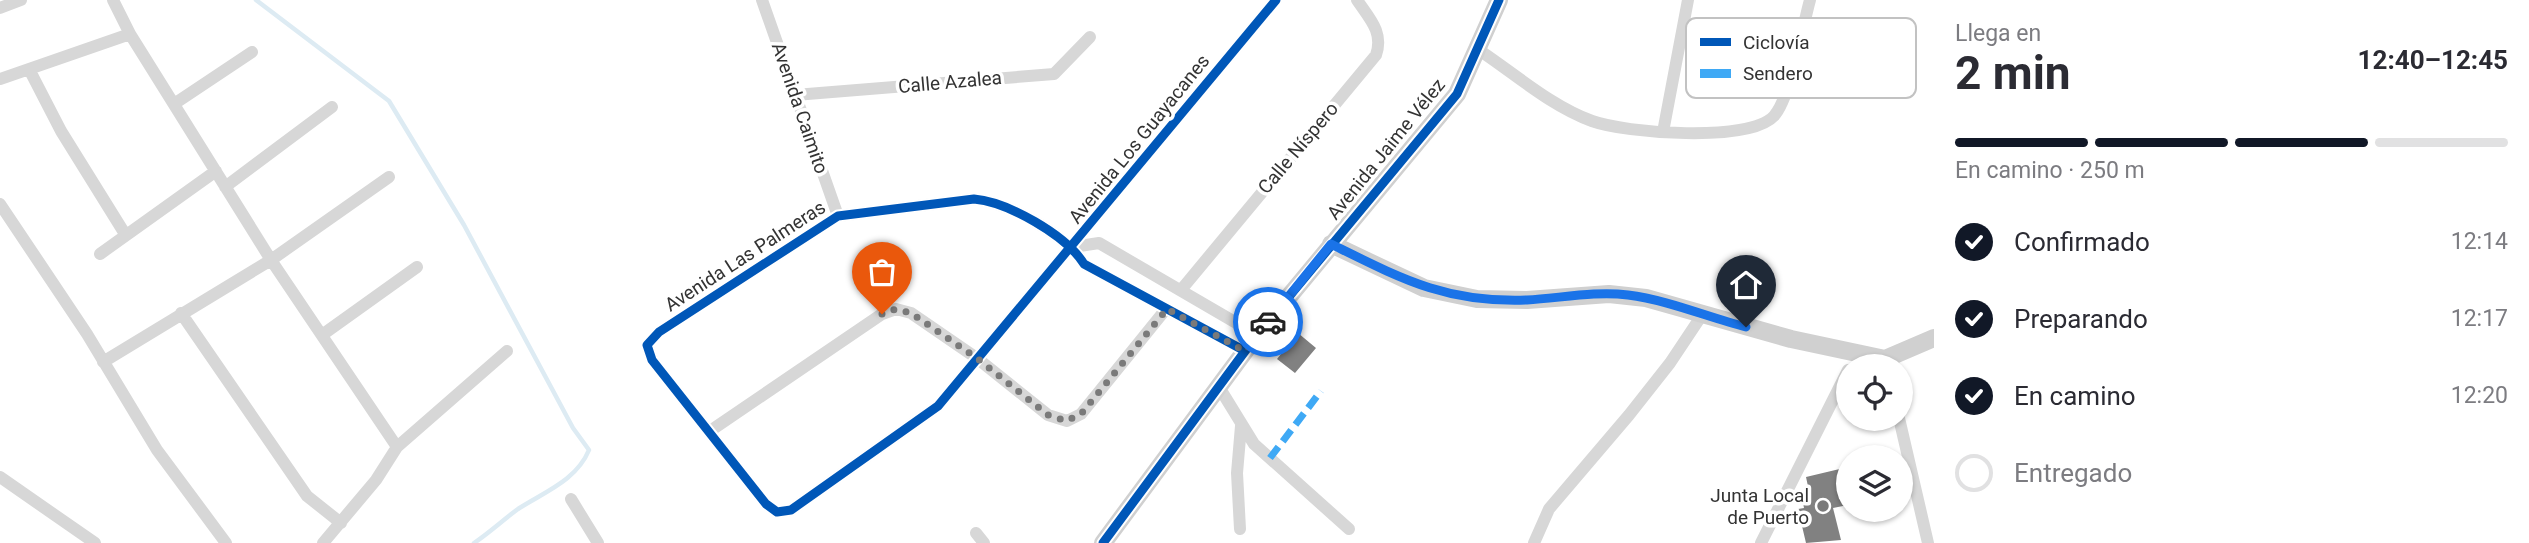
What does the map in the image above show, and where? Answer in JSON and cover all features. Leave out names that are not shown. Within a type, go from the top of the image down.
[{"type":"street","points":[[0,8],[21,0]]},
{"type":"street","points":[[113,0],[130,34],[271,260],[397,447]]},
{"type":"street","name":"Avenida Caimito","points":[[762,0],[838,216]]},
{"type":"street","name":"Avenida Los Guayacanes","points":[[647,345],[652,360],[766,504],[777,512],[791,510],[939,406],[1276,0]]},
{"type":"street","name":"Calle Níspero","points":[[1181,290],[1376,55],[1380,43],[1378,30],[1357,0]]},
{"type":"street","name":"Avenida Jaime Vélez","points":[[1103,543],[1257,335],[1457,94],[1479,50],[1499,0]]},
{"type":"street","points":[[1664,132],[1688,0]]},
{"type":"street","points":[[1805,18],[1810,0]]},
{"type":"street","points":[[0,79],[130,34]]},
{"type":"street","name":"Calle Azalea","points":[[795,94],[1054,74],[1090,37]]},
{"type":"street","points":[[1479,50],[1559,104],[1592,121],[1664,132],[1718,134],[1754,127],[1772,118],[1786,98]]},
{"type":"street","points":[[174,104],[251,52]]},
{"type":"street","points":[[29,69],[61,131],[125,234]]},
{"type":"street","points":[[225,187],[332,107]]},
{"type":"street","points":[[100,254],[216,171]]},
{"type":"street","points":[[103,362],[271,260],[389,177]]},
{"type":"street","name":"Avenida Las Palmeras","points":[[647,345],[659,332],[838,216],[974,199],[992,201],[1073,247],[1084,264],[1245,351]]},
{"type":"street","points":[[0,204],[157,450],[226,543]]},
{"type":"street","name":"Avenida Las Palmeras","points":[[1073,247],[1099,243],[1257,335]]},
{"type":"street","points":[[1331,244],[1402,278],[1447,294],[1477,299],[1527,300],[1625,294],[1836,355]]},
{"type":"street","points":[[322,335],[417,267]]},
{"type":"street","points":[[710,431],[882,314],[896,309],[911,313],[978,359],[1048,415],[1066,421],[1081,414],[1167,309]]},
{"type":"street","points":[[181,313],[307,496],[341,523]]},
{"type":"street","points":[[1534,543],[1549,509],[1629,415],[1670,363],[1702,316]]},
{"type":"street","points":[[1901,354],[1934,338]]},
{"type":"street","points":[[323,543],[376,480],[397,447],[507,351]]},
{"type":"street","points":[[1219,387],[1254,444],[1349,529]]},
{"type":"street","points":[[1761,543],[1836,394]]},
{"type":"street","points":[[1240,529],[1237,473],[1241,426]]},
{"type":"street","points":[[1902,431],[1928,543]]},
{"type":"street","points":[[0,477],[95,543]]},
{"type":"street","points":[[571,499],[598,543]]},
{"type":"building","points":[[1298,333],[1316,348],[1295,373],[1277,359]]},
{"type":"building","name":"Junta Local de Puerto","points":[[1836,470],[1836,507],[1833,508],[1841,540],[1806,543],[1798,509],[1804,508],[1801,493],[1809,491],[1806,477]]},
{"type":"waterway","points":[[256,0],[389,101],[464,225],[573,428],[589,450],[568,478],[518,509],[474,543]]},
{"type":"marked path","points":[[1270,458],[1321,391]]},
{"type":"cycle path","points":[[1245,351],[1084,264],[1076,253],[1064,242],[1050,231],[1019,213],[988,201],[974,199],[838,216],[659,332],[647,345],[652,360],[766,504],[777,512],[791,510],[938,406],[1276,0]]},
{"type":"cycle path","points":[[1103,543],[1257,335],[1457,94],[1499,0]]},
{"type":"way so far","points":[[882,314],[896,309],[911,313],[978,359],[1048,415],[1066,421],[1081,414],[1167,309],[1245,351],[1268,322]]},
{"type":"place","name":"Junta Local de Puerto","points":[[1823,506]]},
{"type":"route","points":[[1268,322],[1331,244],[1424,288],[1447,294],[1477,299],[1527,300],[1625,294],[1746,327]]}]
